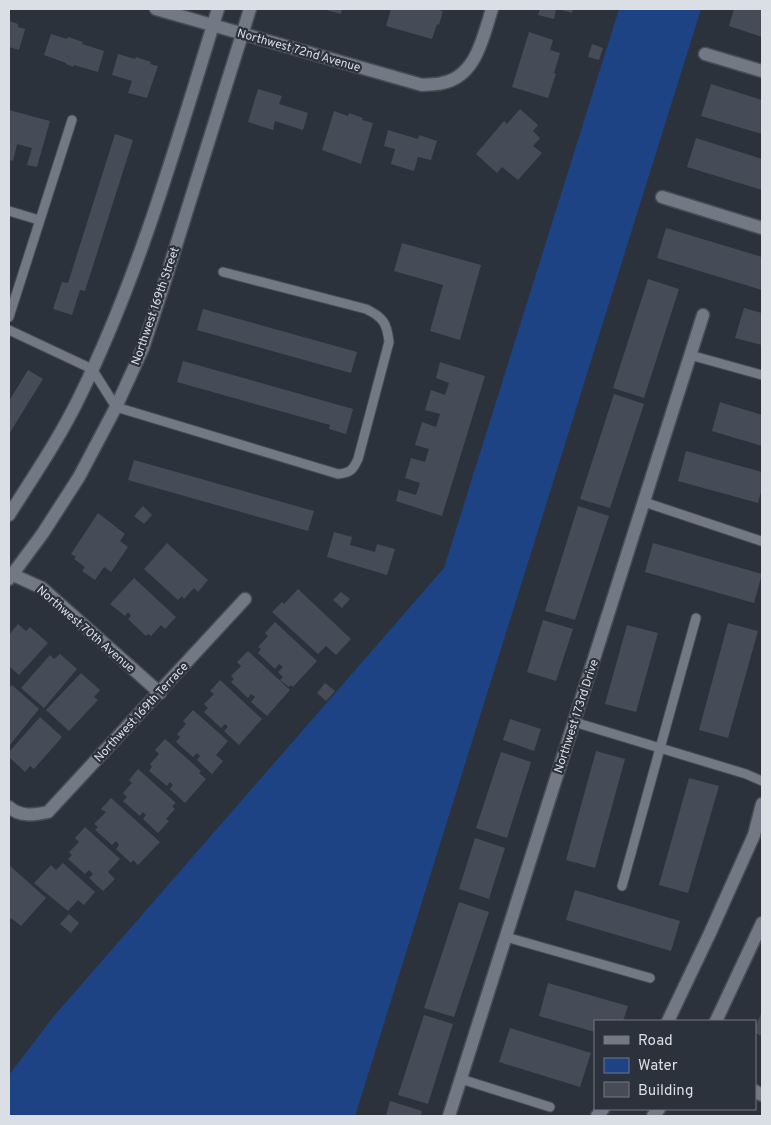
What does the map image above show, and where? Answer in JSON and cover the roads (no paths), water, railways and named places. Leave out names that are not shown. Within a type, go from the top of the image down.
[{"type":"street","name":"Northwest 72nd Avenue","points":[[156,9],[422,85],[443,83],[465,73],[480,50],[492,9]]},
{"type":"street","points":[[9,515],[43,461],[78,399],[131,276],[158,203],[218,9]]},
{"type":"street","name":"Northwest 169th Street","points":[[10,576],[43,533],[79,477],[116,407],[146,340],[250,9]]},
{"type":"street","points":[[706,54],[762,71]]},
{"type":"street","points":[[662,196],[762,228]]},
{"type":"street","name":"Northwest 173rd Drive","points":[[450,1116],[703,315]]},
{"type":"street","name":"Northwest 70th Avenue","points":[[10,576],[42,588],[160,693]]},
{"type":"street","name":"Northwest 169th Terrace","points":[[9,807],[14,811],[32,816],[48,812],[245,600]]},
{"type":"street","points":[[668,1020],[754,835],[762,804]]},
{"type":"street","points":[[716,1020],[762,923]]},
{"type":"lane","points":[[9,317],[72,120]]},
{"type":"lane","points":[[9,211],[39,220]]},
{"type":"lane","points":[[9,330],[92,369],[116,407],[338,474],[347,473],[353,469],[358,459],[389,342],[388,330],[384,322],[377,314],[366,309],[223,272]]},
{"type":"lane","points":[[690,355],[762,375]]},
{"type":"lane","points":[[644,502],[761,541]]},
{"type":"lane","points":[[622,886],[696,618]]},
{"type":"lane","points":[[574,722],[746,774],[762,781]]},
{"type":"lane","points":[[506,937],[650,978]]},
{"type":"lane","points":[[461,1080],[550,1107]]},
{"type":"water","points":[[619,9],[701,9],[355,1116],[9,1116],[9,1075],[54,1016],[444,568]]}]
